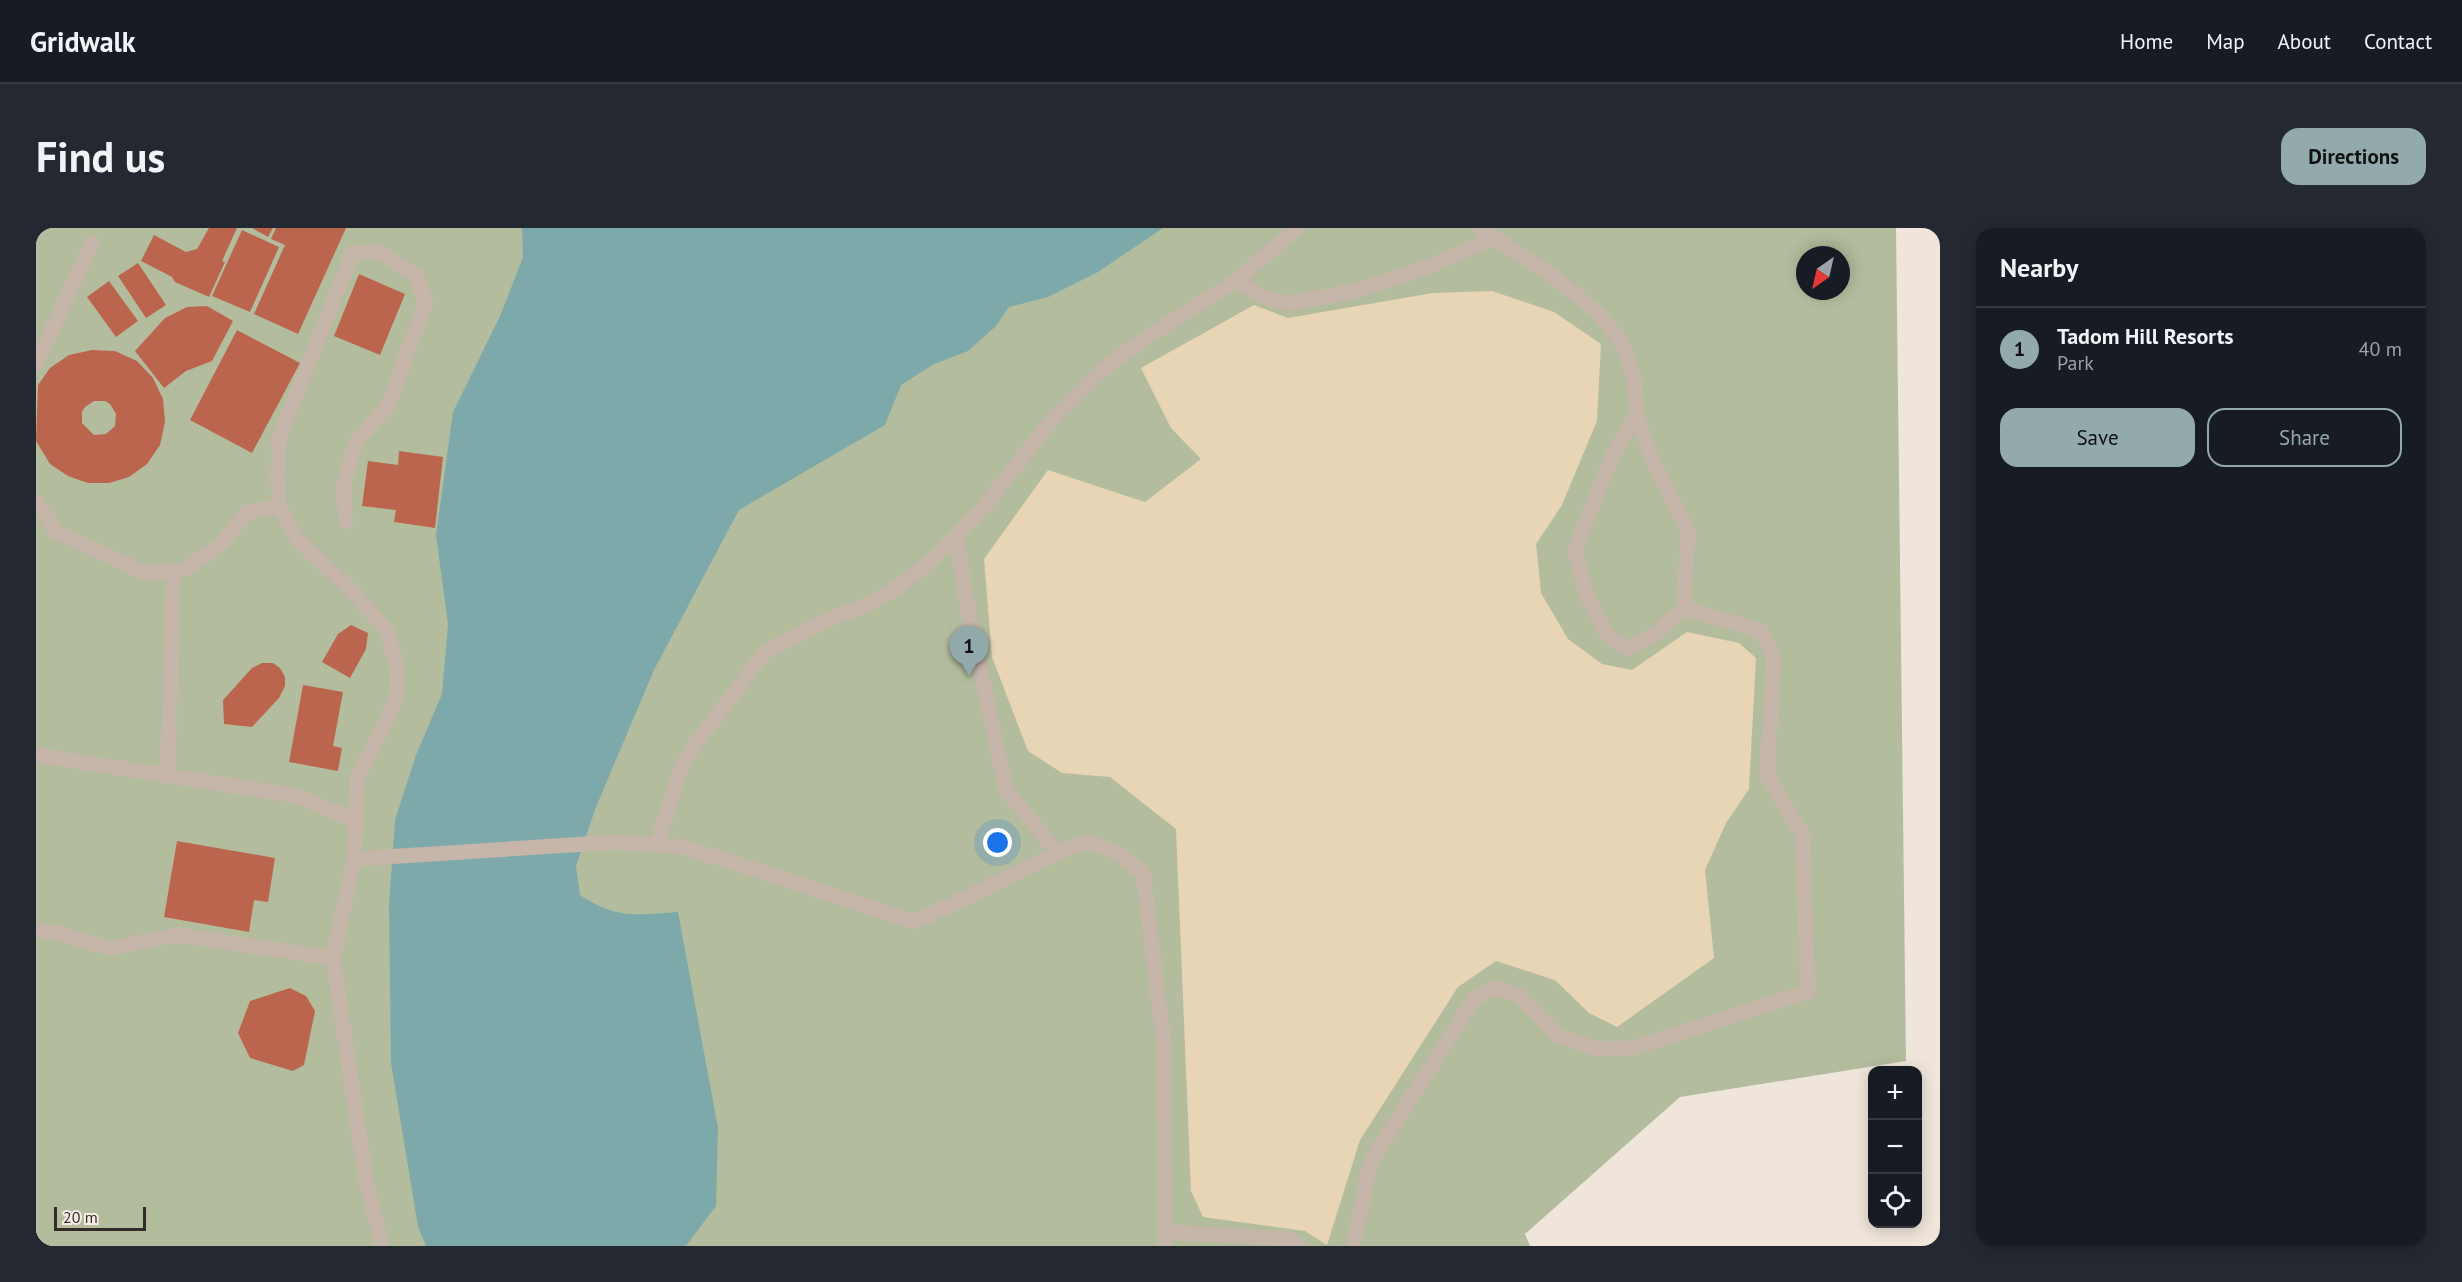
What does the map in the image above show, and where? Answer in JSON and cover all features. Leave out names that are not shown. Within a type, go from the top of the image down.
[{"type":"lane","points":[[657,846],[681,768],[695,745],[765,652],[825,621],[869,604],[901,585],[935,558],[985,506],[1048,424],[1102,370],[1152,333],[1237,280],[1297,228]]},
{"type":"lane","points":[[1479,228],[1553,276],[1598,313],[1622,343],[1634,379],[1637,415],[1651,457],[1688,531],[1684,608],[1652,636],[1626,649],[1606,633],[1586,594],[1575,550],[1612,456],[1637,415]]},
{"type":"lane","points":[[1237,280],[1248,289],[1269,299],[1291,303],[1342,294],[1423,270],[1494,238]]},
{"type":"lane","points":[[36,364],[92,243]]},
{"type":"lane","points":[[346,522],[343,485],[356,442],[389,404],[426,301],[416,276],[378,251],[352,254],[279,438],[278,478],[279,507],[298,540],[353,592],[388,632],[397,669],[397,693],[358,776],[354,859],[333,958],[366,1181],[382,1246]]},
{"type":"lane","points":[[36,501],[56,532],[146,573],[187,569],[222,543],[247,512],[279,507]]},
{"type":"lane","points":[[956,536],[970,621],[1006,790],[1058,853]]},
{"type":"lane","points":[[168,776],[173,570]]},
{"type":"lane","points":[[1353,1246],[1371,1161],[1474,999],[1494,988],[1518,995],[1557,1035],[1594,1049],[1632,1048],[1808,992],[1802,834],[1767,775],[1774,658],[1761,631],[1684,608]]},
{"type":"lane","points":[[36,755],[298,796],[356,821]]},
{"type":"lane","points":[[354,859],[617,842],[684,847],[915,922],[1058,853],[1086,842],[1116,852],[1143,873],[1164,1045],[1165,1239],[1290,1239],[1299,1246]]},
{"type":"lane","points":[[36,930],[110,948],[178,935],[333,958]]},
{"type":"green space","points":[[36,228],[1896,228],[1906,1061],[1680,1097],[1525,1234],[1530,1246],[36,1246]]},
{"type":"sand","points":[[1492,291],[1554,312],[1601,344],[1597,421],[1562,505],[1536,544],[1541,593],[1568,639],[1602,664],[1632,670],[1687,632],[1739,643],[1756,658],[1749,789],[1726,823],[1705,870],[1714,958],[1617,1027],[1589,1013],[1555,980],[1496,961],[1458,987],[1360,1140],[1327,1245],[1305,1231],[1203,1217],[1191,1191],[1176,829],[1110,777],[1062,773],[1028,751],[992,657],[984,559],[1048,470],[1145,502],[1201,459],[1171,428],[1141,368],[1254,305],[1288,318],[1433,293]]},
{"type":"water","points":[[522,228],[1163,228],[1098,272],[1048,297],[1009,307],[996,326],[968,351],[934,364],[901,385],[885,425],[739,510],[654,670],[596,807],[576,866],[580,895],[593,903],[627,914],[678,912],[718,1128],[716,1206],[686,1246],[426,1246],[418,1227],[391,1063],[389,905],[395,820],[416,755],[442,694],[448,624],[436,535],[453,412],[501,314],[523,257]]},
{"type":"building","points":[[209,228],[237,228],[209,297],[175,282],[172,277],[141,261],[154,235],[186,252],[197,249]]},
{"type":"building","points":[[252,228],[273,228],[268,237]]},
{"type":"building","points":[[276,228],[346,228],[298,334],[254,314],[285,245],[271,239]]},
{"type":"building","points":[[242,230],[279,247],[250,312],[212,296]]},
{"type":"building","points":[[138,263],[166,305],[146,318],[118,276]]},
{"type":"building","points":[[359,274],[405,294],[380,355],[334,336]]},
{"type":"building","points":[[109,281],[138,321],[116,337],[87,297]]},
{"type":"building","points":[[207,306],[233,321],[212,361],[186,371],[164,388],[135,351],[165,318],[187,307]]},
{"type":"building","points":[[237,330],[300,363],[252,453],[190,420]]},
{"type":"building","points":[[92,350],[115,351],[137,361],[153,378],[163,399],[165,422],[160,445],[147,464],[129,477],[109,483],[88,483],[68,476],[50,464],[36,441],[38,385],[50,368],[69,355]],"holes":[[[94,401],[105,401],[110,404],[116,414],[115,426],[106,434],[94,435],[82,423],[82,412]]]},
{"type":"building","points":[[399,451],[443,457],[435,528],[394,522],[396,510],[362,506],[368,461],[398,465]]},
{"type":"building","points":[[351,625],[368,633],[366,649],[350,678],[322,662],[338,634]]},
{"type":"building","points":[[262,663],[273,663],[280,668],[285,677],[285,686],[279,698],[252,727],[224,724],[223,700],[252,668]]},
{"type":"building","points":[[303,685],[343,692],[333,746],[342,748],[338,771],[289,762]]},
{"type":"building","points":[[177,841],[275,858],[268,902],[254,900],[249,932],[164,917]]},
{"type":"building","points":[[290,988],[306,996],[315,1011],[304,1065],[293,1071],[250,1058],[238,1033],[250,1001]]},
{"type":"place","name":"Tadom Hill Resorts","points":[[969,676]]}]
